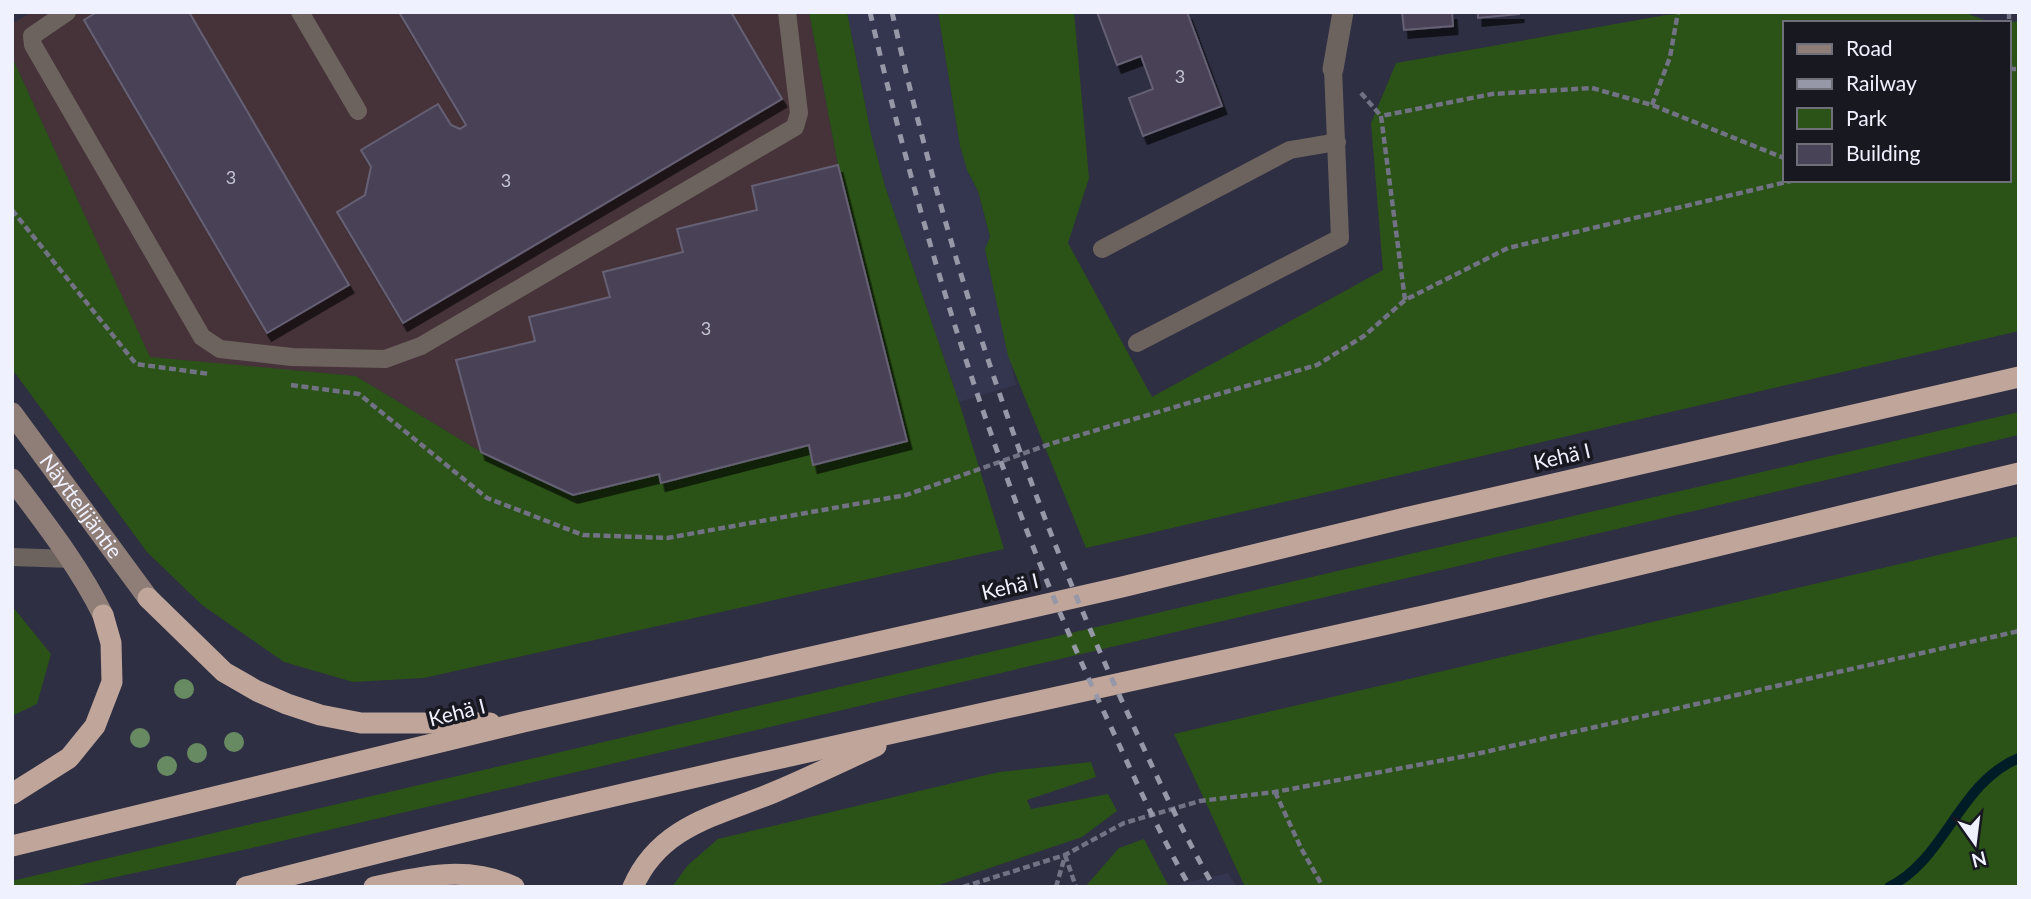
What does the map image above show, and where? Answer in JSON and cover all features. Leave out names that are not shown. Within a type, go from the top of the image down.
[{"type":"highway","name":"Kehä I","points":[[12,846],[523,722],[1122,587],[1405,518],[2019,377]]},
{"type":"highway","points":[[246,887],[362,856],[919,727],[1418,617],[2019,473]]},
{"type":"highway","points":[[148,598],[224,672],[257,691],[320,715],[361,723],[523,722]]},
{"type":"highway","points":[[12,794],[69,758],[95,726],[112,682],[111,643],[103,615]]},
{"type":"highway","points":[[633,887],[639,873],[666,840],[712,815],[775,792],[919,727]]},
{"type":"highway","points":[[374,887],[419,876],[450,874],[483,875],[514,887]]},
{"type":"main road","name":"Näyttelijäntie","points":[[12,413],[148,598]]},
{"type":"main road","name":"Näyttelijäntie","points":[[12,479],[71,559],[103,615]]},
{"type":"street","points":[[1333,69],[1343,12]]},
{"type":"lane","points":[[67,12],[40,29],[33,36],[33,45],[202,337],[220,349],[292,357],[385,359],[421,346],[795,127],[799,113],[786,12]]},
{"type":"lane","points":[[300,12],[358,111]]},
{"type":"lane","points":[[1137,343],[1340,238],[1333,69]]},
{"type":"lane","points":[[1102,249],[1290,150],[1337,142]]},
{"type":"lane","points":[[12,557],[71,559]]},
{"type":"path","points":[[1652,105],[1670,57],[1678,12]]},
{"type":"path","points":[[1405,300],[1381,116],[1493,94],[1592,88],[1652,105],[1783,158]]},
{"type":"path","points":[[280,384],[359,394],[487,498],[583,535],[667,538],[906,495],[1053,443],[1317,365],[1364,336],[1405,300],[1508,248],[1787,182]]},
{"type":"path","points":[[12,210],[136,365],[215,375]]},
{"type":"path","points":[[963,887],[1065,855],[1124,823],[1200,801],[1275,792],[1476,754],[2019,631]]},
{"type":"path","points":[[1275,792],[1323,887]]},
{"type":"path","points":[[1056,887],[1065,855]]},
{"type":"path","points":[[1065,855],[1076,887]]},
{"type":"shaded area","points":[[32,12],[809,12],[838,165],[813,465],[809,446],[661,483],[658,474],[573,495],[481,452],[356,376],[150,358],[12,57],[12,24]]},
{"type":"shaded area","points":[[847,12],[938,12],[960,146],[967,170],[978,191],[990,238],[985,249],[1016,385],[959,402],[885,186],[871,134]]},
{"type":"shaded area","points":[[1228,873],[1237,887],[1169,887],[1187,882]]},
{"type":"green space","points":[[809,12],[847,12],[871,134],[885,186],[959,402],[1004,549],[424,678],[353,682],[284,662],[202,605],[147,552],[12,369],[12,57],[150,357],[356,376],[481,452],[574,495],[659,474],[662,483],[809,445],[813,464],[838,165]]},
{"type":"green space","points":[[938,12],[1074,12],[1089,178],[1068,243],[1152,397],[1383,270],[1371,123],[1396,63],[1666,15],[1699,12],[1963,12],[1988,21],[1783,21],[1783,182],[2010,182],[2010,22],[2019,21],[2019,331],[1086,548],[1008,356],[985,249],[990,237],[978,191],[967,170],[960,146]]},
{"type":"green space","points":[[2019,412],[2019,435],[243,850],[69,887],[12,887],[12,881],[239,827]]},
{"type":"green space","points":[[2019,536],[2019,887],[1245,887],[1174,734]]},
{"type":"green space","points":[[12,606],[51,654],[37,704],[12,716]]},
{"type":"green space","points":[[1091,762],[1096,777],[1027,800],[1031,809],[1108,794],[1117,811],[1082,837],[933,887],[672,887],[688,865],[718,839],[999,772]]},
{"type":"green space","points":[[1144,839],[1169,887],[1085,887],[1119,848]]},
{"type":"building","points":[[97,12],[189,12],[349,285],[267,333],[84,20]]},
{"type":"building","points":[[399,12],[731,12],[782,99],[403,323],[337,212],[365,195],[371,167],[361,150],[438,104],[451,125],[460,129],[466,125]]},
{"type":"building","points":[[1097,12],[1187,12],[1222,106],[1143,136],[1129,98],[1153,89],[1141,56],[1117,65]]},
{"type":"building","points":[[1402,12],[1452,12],[1453,26],[1404,30]]},
{"type":"building","points":[[1478,12],[1519,12],[1519,14],[1478,18]]},
{"type":"building","points":[[838,165],[907,441],[813,465],[809,445],[661,483],[659,474],[573,495],[481,452],[456,360],[535,341],[529,317],[610,297],[603,272],[683,252],[677,229],[757,210],[752,186]]},
{"type":"waterway","points":[[1889,887],[1925,858],[1981,784],[1999,769],[2019,758]]},
{"type":"railway","points":[[870,12],[942,285],[1002,464],[1071,639],[1148,807],[1190,887]]},
{"type":"railway","points":[[892,12],[935,185],[960,271],[1016,440],[1080,606],[1116,688],[1175,814],[1214,887]]}]
